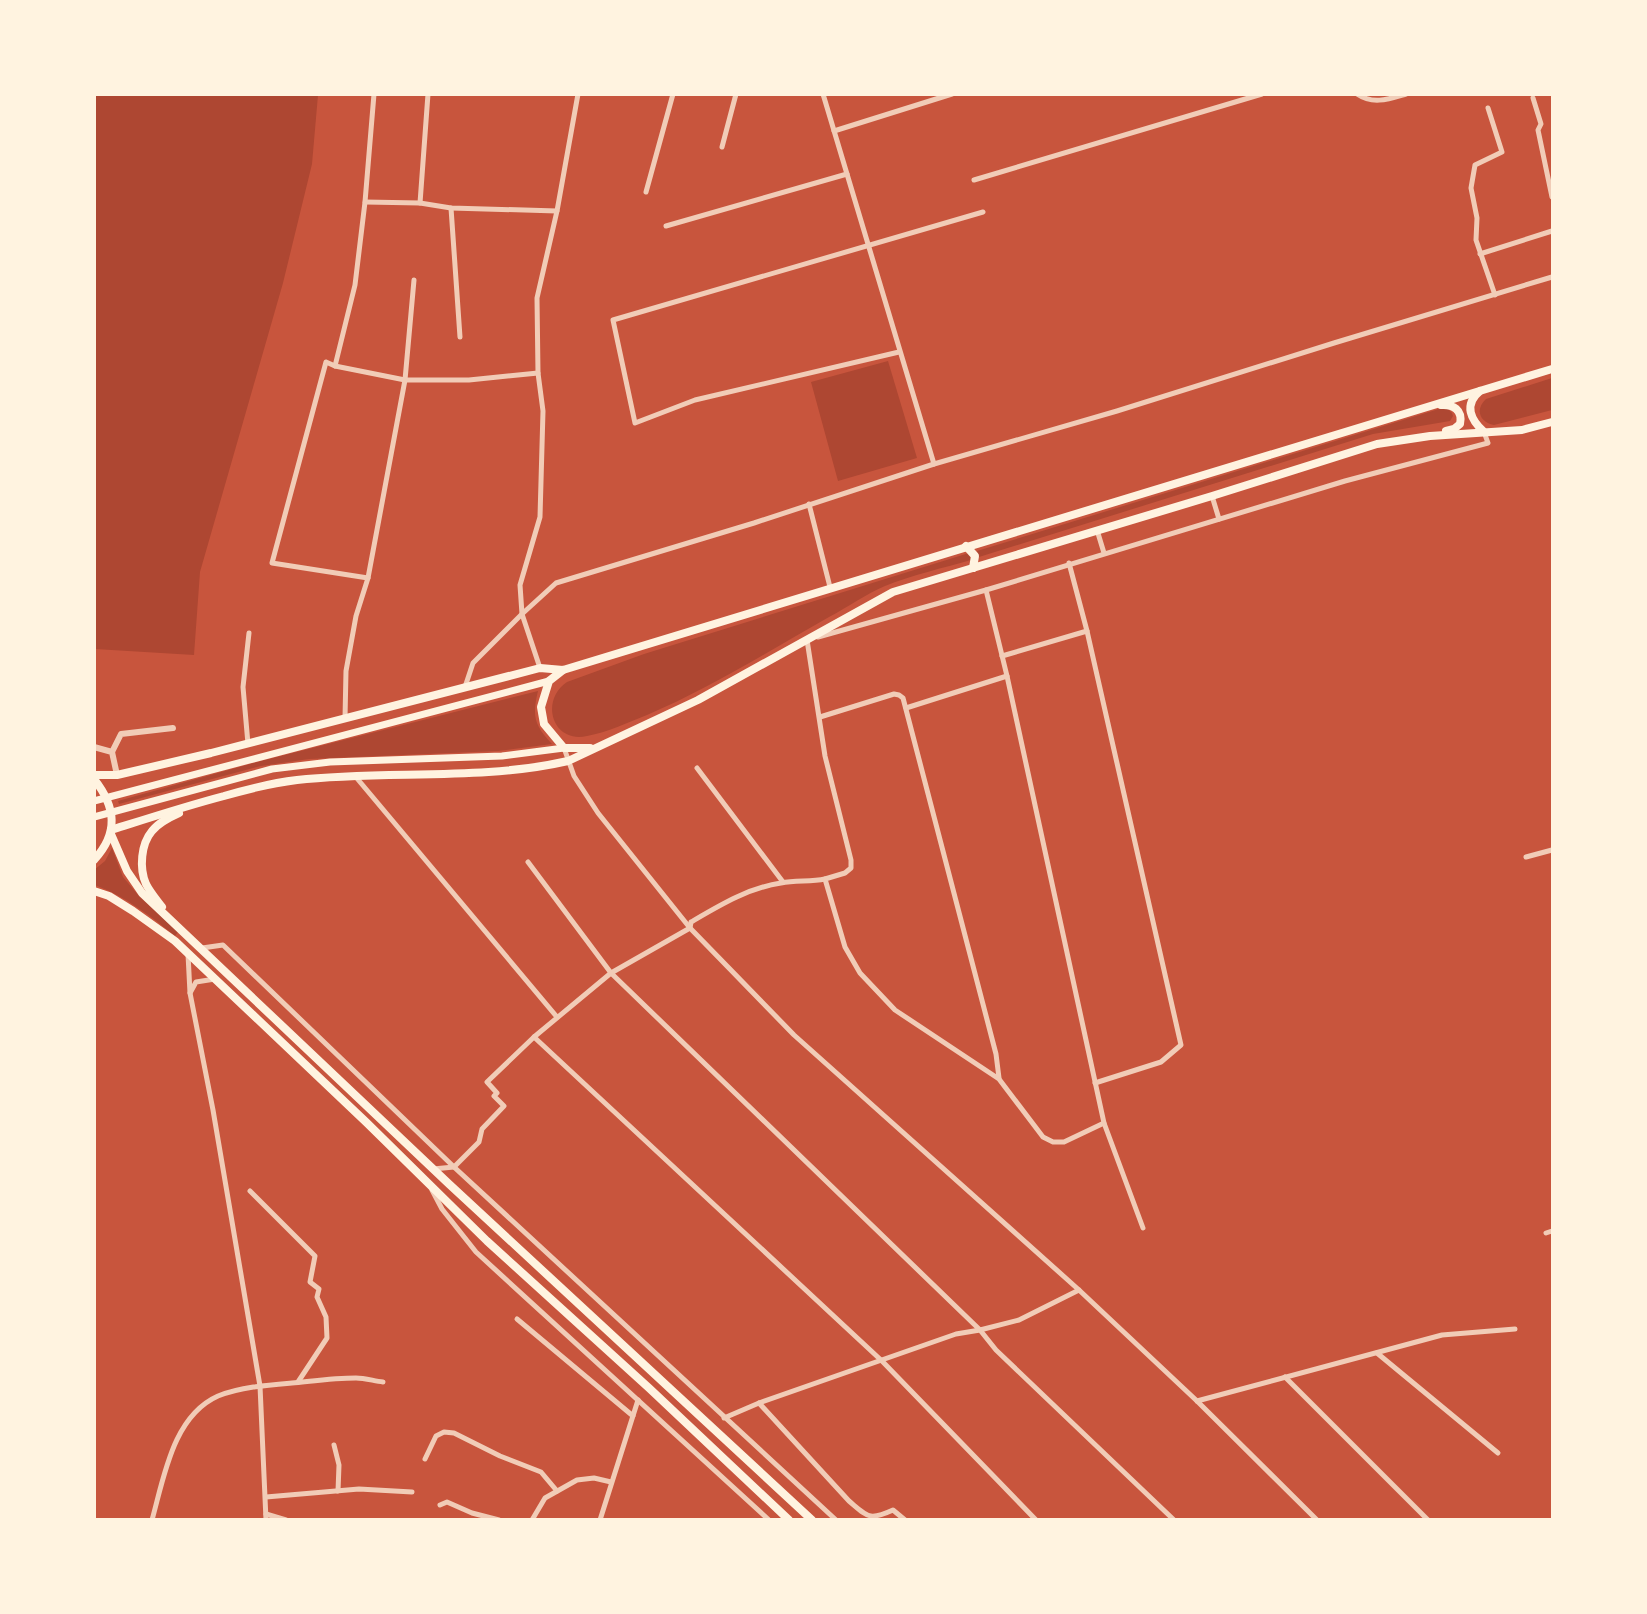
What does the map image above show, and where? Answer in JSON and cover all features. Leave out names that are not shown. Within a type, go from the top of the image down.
[{"type":"highway","points":[[592,748],[564,748],[544,724],[541,707],[549,681],[563,670],[1552,369]]},
{"type":"highway","points":[[1484,432],[1475,424],[1470,408],[1476,393],[1485,388]]},
{"type":"highway","points":[[1427,406],[1453,406],[1458,410],[1461,419],[1454,429],[1430,436]]},
{"type":"highway","points":[[111,832],[205,800],[264,785],[355,776],[490,771],[568,761],[698,700],[893,592],[1377,444],[1430,436],[1526,429],[1552,422]]},
{"type":"highway","points":[[966,546],[975,556],[973,568]]},
{"type":"highway","points":[[94,777],[117,775],[248,744],[540,668],[563,670]]},
{"type":"highway","points":[[94,777],[106,794],[111,813],[111,832],[105,848],[94,860]]},
{"type":"highway","points":[[171,920],[147,886],[143,874],[144,845],[151,831],[164,820],[205,800]]},
{"type":"highway","points":[[111,832],[127,872],[142,893],[433,1169],[812,1520]]},
{"type":"highway","points":[[94,891],[109,896],[175,941],[487,1241],[789,1520]]},
{"type":"main road","points":[[94,801],[549,681]]},
{"type":"main road","points":[[94,817],[272,769],[330,762],[502,756],[564,748]]},
{"type":"street","points":[[335,366],[355,285],[374,94]]},
{"type":"street","points":[[420,203],[428,94]]},
{"type":"street","points":[[540,668],[522,614],[520,585],[540,517],[543,411],[538,373],[537,298],[557,211],[578,94]]},
{"type":"street","points":[[646,192],[673,94]]},
{"type":"street","points":[[722,147],[736,94]]},
{"type":"street","points":[[823,94],[934,464]]},
{"type":"street","points":[[834,131],[952,94]]},
{"type":"street","points":[[974,180],[1262,94]]},
{"type":"street","points":[[1357,94],[1371,101],[1383,101],[1406,94]]},
{"type":"street","points":[[1533,98],[1541,124],[1538,130],[1552,197]]},
{"type":"street","points":[[1488,108],[1503,152],[1475,165],[1471,188],[1477,218],[1476,240],[1495,295]]},
{"type":"street","points":[[666,226],[847,174]]},
{"type":"street","points":[[365,202],[557,211]]},
{"type":"street","points":[[451,208],[460,337]]},
{"type":"street","points":[[900,352],[695,400],[635,423],[613,320],[983,212]]},
{"type":"street","points":[[1480,254],[1552,231]]},
{"type":"street","points":[[465,687],[473,663],[555,583],[934,464],[1130,407],[1552,277]]},
{"type":"street","points":[[345,718],[346,671],[356,616],[368,578],[405,380],[414,280]]},
{"type":"street","points":[[368,578],[272,562],[326,362],[405,380],[469,380],[538,373]]},
{"type":"street","points":[[690,928],[691,922],[750,890],[783,882],[825,879],[845,873],[851,868],[825,757],[807,640],[986,590],[1345,481],[1488,443],[1484,432]]},
{"type":"street","points":[[1212,496],[1219,519]]},
{"type":"street","points":[[809,504],[830,587]]},
{"type":"street","points":[[1097,530],[1104,553]]},
{"type":"street","points":[[1069,563],[1087,631],[1181,1045],[1161,1062],[1095,1083]]},
{"type":"street","points":[[986,590],[1104,1123],[1143,1228]]},
{"type":"street","points":[[1002,656],[1087,631]]},
{"type":"street","points":[[248,634],[243,687],[248,744]]},
{"type":"street","points":[[906,708],[1007,676]]},
{"type":"street","points":[[820,717],[894,695],[903,698],[996,1054],[999,1079]]},
{"type":"street","points":[[117,775],[112,752],[121,734],[173,728]]},
{"type":"street","points":[[94,747],[112,752]]},
{"type":"street","points":[[564,748],[574,776],[598,813],[690,928],[794,1035],[1079,1290],[1197,1401],[1317,1520]]},
{"type":"street","points":[[697,768],[783,882]]},
{"type":"street","points":[[355,776],[557,1017]]},
{"type":"street","points":[[1526,857],[1552,850]]},
{"type":"street","points":[[528,862],[611,973],[981,1330],[996,1350],[1174,1520]]},
{"type":"street","points":[[825,879],[845,947],[860,972],[895,1010],[999,1079],[1043,1137],[1053,1142],[1065,1142],[1104,1123]]},
{"type":"street","points":[[433,1169],[454,1167],[479,1142],[482,1129],[504,1106],[494,1096],[497,1093],[487,1082],[534,1037],[611,973],[690,928]]},
{"type":"street","points":[[202,948],[223,945],[454,1167],[835,1520]]},
{"type":"street","points":[[188,954],[191,993],[260,1386],[266,1517],[286,1520]]},
{"type":"street","points":[[191,993],[196,982],[215,979]]},
{"type":"street","points":[[534,1037],[882,1361],[1036,1520]]},
{"type":"street","points":[[429,1183],[442,1209],[476,1252],[769,1520]]},
{"type":"street","points":[[250,1191],[315,1256],[310,1282],[319,1289],[317,1297],[326,1317],[327,1338],[298,1382]]},
{"type":"street","points":[[724,1418],[759,1403],[956,1334],[1019,1320],[1079,1290]]},
{"type":"street","points":[[517,1319],[633,1416]]},
{"type":"street","points":[[1197,1401],[1442,1335],[1515,1329]]},
{"type":"street","points":[[1377,1353],[1498,1453]]},
{"type":"street","points":[[1285,1377],[1428,1520]]},
{"type":"street","points":[[152,1520],[176,1441],[191,1417],[216,1397],[260,1386],[298,1382],[358,1378],[383,1382]]},
{"type":"street","points":[[600,1520],[638,1400]]},
{"type":"street","points":[[759,1403],[849,1501],[865,1514],[877,1517],[893,1510],[905,1520]]},
{"type":"street","points":[[425,1459],[436,1436],[444,1432],[454,1433],[500,1456],[541,1472],[557,1491]]},
{"type":"street","points":[[334,1445],[339,1465],[338,1491]]},
{"type":"street","points":[[532,1520],[545,1498],[577,1480],[594,1478],[611,1482]]},
{"type":"street","points":[[265,1497],[359,1489],[412,1492]]},
{"type":"street","points":[[440,1505],[447,1502],[472,1513],[499,1520]]},
{"type":"shaded area","points":[[94,95],[318,95],[312,164],[283,283],[200,572],[194,655],[95,649]]},
{"type":"shaded area","points":[[888,361],[917,458],[838,481],[811,382]]},
{"type":"shaded area","points":[[1552,378],[1552,410],[1494,425],[1480,415],[1480,407],[1486,399]]},
{"type":"shaded area","points":[[1447,408],[1452,413],[1450,421],[1373,434],[979,557],[977,551]]},
{"type":"shaded area","points":[[969,553],[971,560],[906,578],[878,589],[716,681],[610,730],[575,737],[566,734],[554,719],[554,700],[558,690],[567,682],[644,654]]},
{"type":"shaded area","points":[[538,691],[536,720],[552,744],[498,751],[309,759],[261,766],[119,804],[118,801],[257,762]]},
{"type":"shaded area","points":[[112,848],[123,877],[139,896],[178,932],[175,936],[127,901],[95,885],[94,870],[105,861]]}]
